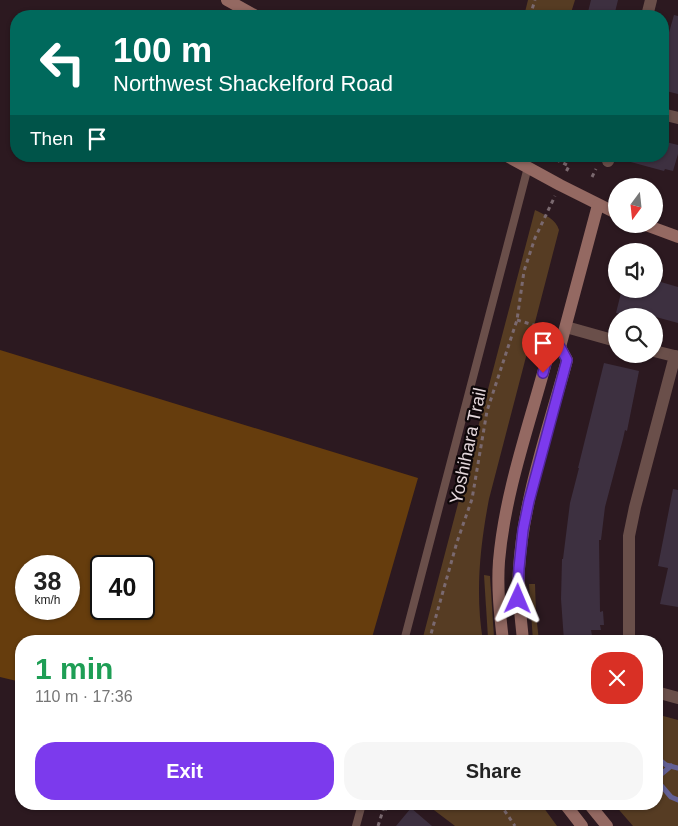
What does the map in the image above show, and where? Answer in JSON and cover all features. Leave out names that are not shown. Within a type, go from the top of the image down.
[{"type":"street","points":[[227,0],[245,10]]},
{"type":"street","points":[[518,162],[608,209]]},
{"type":"street","points":[[502,635],[499,607],[499,562],[508,499],[548,355],[560,347],[598,205]]},
{"type":"street","points":[[663,231],[678,237]]},
{"type":"street","points":[[566,327],[608,339]]},
{"type":"street","points":[[522,635],[518,599],[523,530],[567,360],[560,347]]},
{"type":"street","points":[[629,635],[629,536],[676,357],[663,353]]},
{"type":"street","points":[[663,694],[678,698]]},
{"type":"street","points":[[570,810],[582,826]]},
{"type":"street","points":[[595,810],[607,826]]},
{"type":"lane","points":[[406,635],[528,167]]},
{"type":"lane","points":[[356,826],[360,810]]},
{"type":"path","points":[[561,162],[569,166]]},
{"type":"path","name":"Yoshihara Trail","points":[[431,635],[457,542],[472,499],[487,411],[517,320],[521,285],[527,261],[552,201]]},
{"type":"path","points":[[517,320],[538,326]]},
{"type":"path","points":[[378,826],[384,810]]},
{"type":"path","points":[[504,810],[515,826]]},
{"type":"shaded area","points":[[528,0],[575,0],[572,10],[526,10]]},
{"type":"shaded area","points":[[535,210],[553,220],[559,230],[489,499],[483,534],[479,588],[482,635],[424,635]]},
{"type":"shaded area","points":[[0,350],[418,478],[373,635],[15,635],[15,681],[0,677]]},
{"type":"shaded area","points":[[484,575],[490,576],[494,635],[488,635]]},
{"type":"shaded area","points":[[529,584],[535,584],[538,635],[533,635]]},
{"type":"shaded area","points":[[663,716],[678,720],[678,826],[633,826],[619,810],[663,810]]},
{"type":"shaded area","points":[[434,810],[545,810],[557,826],[455,826]]},
{"type":"building","points":[[591,0],[618,0],[616,10],[588,10]]},
{"type":"building","points":[[674,15],[678,16],[678,94],[669,92],[669,32]]},
{"type":"building","points":[[669,143],[678,145],[678,154],[673,171],[665,169],[664,171],[631,162],[669,162]]},
{"type":"building","points":[[663,283],[678,287],[678,323],[663,319],[663,308],[617,308],[620,298],[663,298]]},
{"type":"building","points":[[604,363],[639,371],[627,431],[625,430],[605,507],[601,540],[599,540],[600,612],[603,611],[604,625],[600,625],[601,630],[591,630],[592,635],[564,635],[561,599],[562,559],[570,503]]},
{"type":"building","points":[[673,489],[678,490],[678,607],[660,604],[668,568],[658,566]]},
{"type":"building","points":[[409,810],[413,810],[432,826],[396,826]]},
{"type":"waterway","points":[[663,763],[678,768]]},
{"type":"waterway","points":[[663,773],[671,766]]},
{"type":"waterway","points":[[663,788],[671,797],[678,800]]},
{"type":"route","points":[[518,599],[523,530],[567,360],[560,347],[548,355],[543,373]]}]
